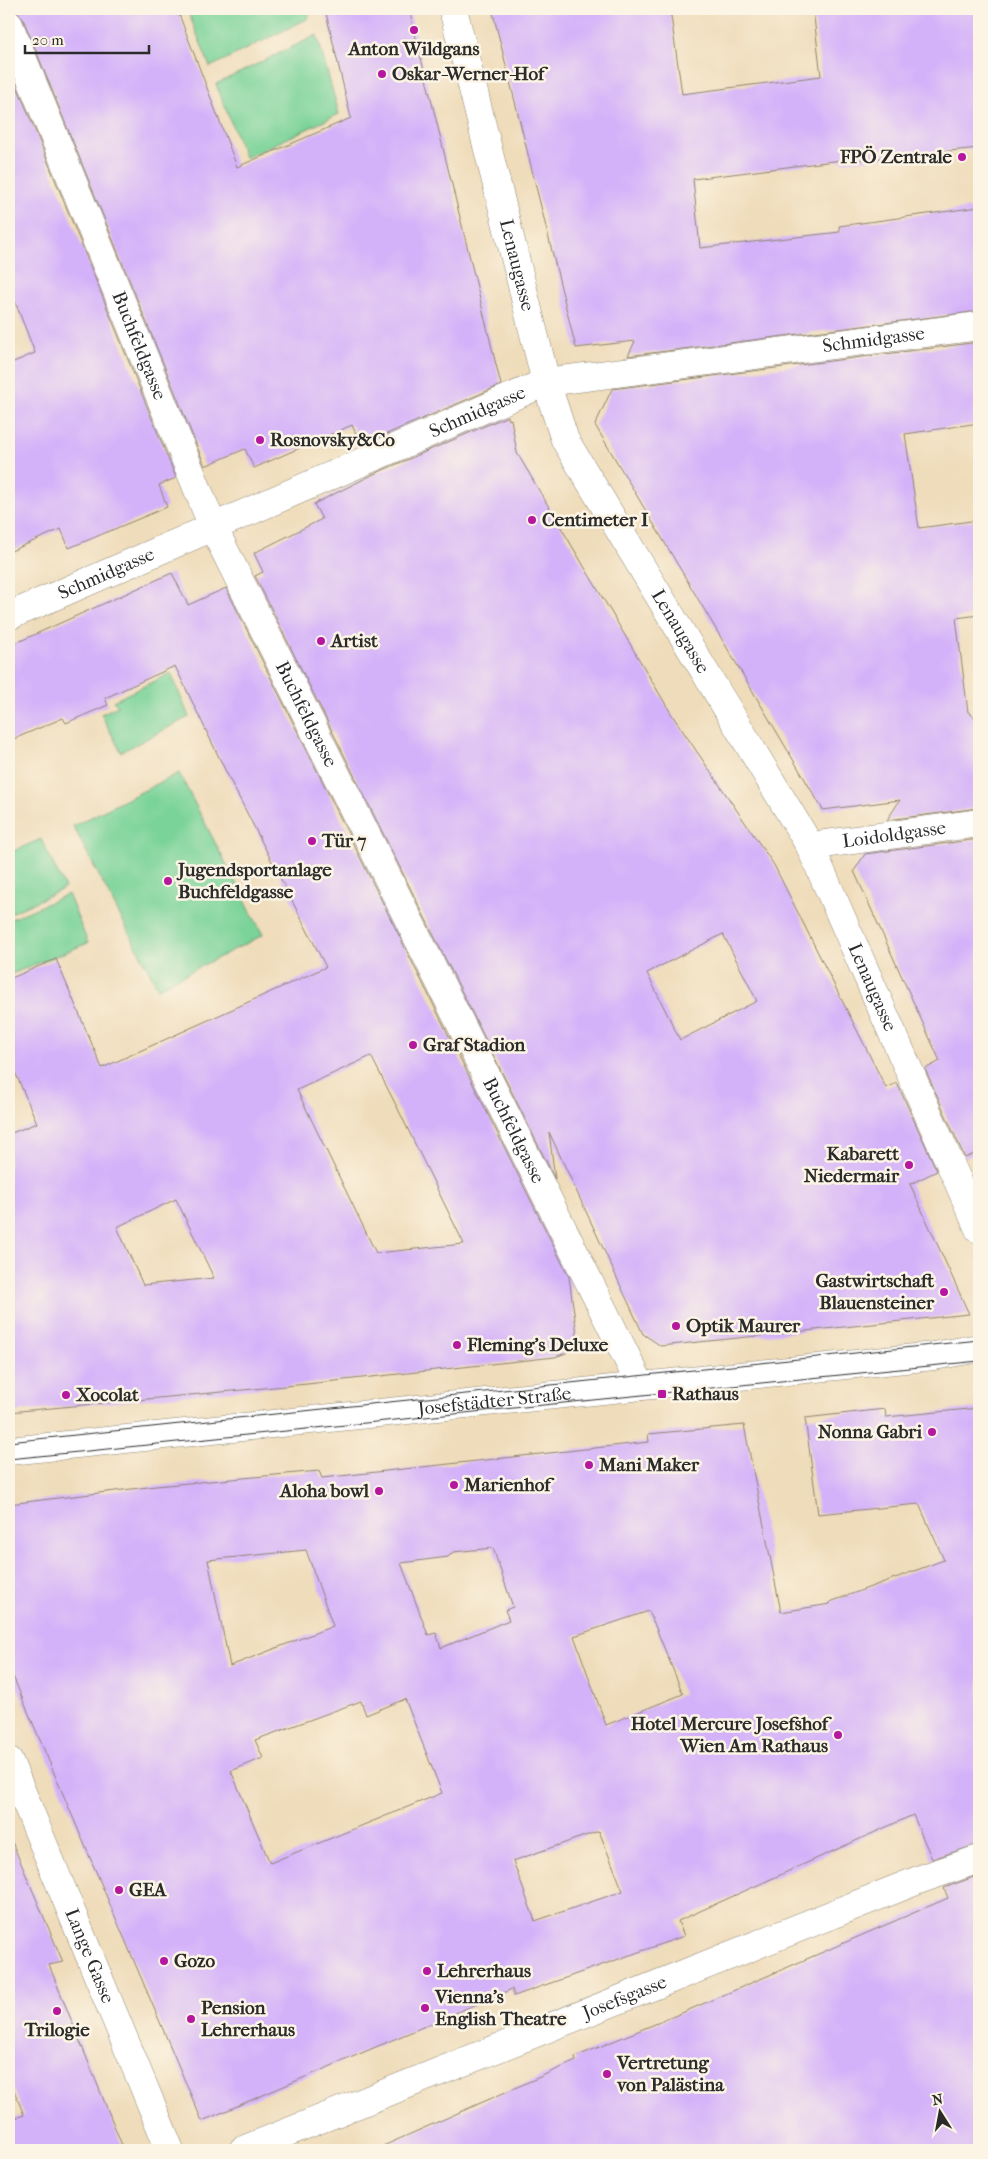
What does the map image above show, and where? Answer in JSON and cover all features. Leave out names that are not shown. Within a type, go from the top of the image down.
[{"type":"street","name":"Lenaugasse","points":[[453,9],[546,382],[565,440],[810,846],[979,1229]]},
{"type":"street","name":"Buchfeldgasse","points":[[9,25],[213,527],[641,1386]]},
{"type":"street","name":"Schmidgasse","points":[[9,616],[546,382],[979,326]]},
{"type":"street","name":"Loidoldgasse","points":[[810,846],[979,823]]},
{"type":"street","name":"Josefstädter Straße","points":[[9,1451],[934,1356],[979,1348]]},
{"type":"street","name":"Lange Gasse","points":[[9,1761],[170,2150]]},
{"type":"street","name":"Josefsgasse","points":[[243,2150],[912,1882],[979,1859]]},
{"type":"green space","points":[[187,9],[213,9],[215,13],[224,9],[313,10],[307,19],[210,67]]},
{"type":"green space","points":[[317,35],[339,114],[245,158],[216,84]]},
{"type":"green space","points":[[171,673],[189,717],[121,752],[101,714],[118,706],[113,701]]},
{"type":"green space","name":"Jugendsportanlage Buchfeldgasse","points":[[179,773],[263,935],[158,988],[73,826]]},
{"type":"green space","points":[[41,839],[65,888],[9,914],[9,853]]},
{"type":"green space","points":[[68,894],[88,943],[9,975],[9,920]]},
{"type":"building","points":[[9,9],[177,9],[237,167],[351,118],[325,9],[409,9],[501,385],[361,445],[352,425],[254,468],[245,449],[205,466],[23,19],[18,12]]},
{"type":"building","points":[[492,9],[670,9],[682,94],[821,76],[813,9],[979,9],[979,148],[842,162],[842,160],[693,179],[700,248],[840,232],[839,226],[979,207],[979,311],[628,356],[635,341],[576,348]]},
{"type":"building","points":[[9,66],[176,478],[159,485],[167,507],[69,548],[61,529],[9,552],[9,364],[35,353],[9,286]]},
{"type":"building","points":[[979,342],[979,423],[905,434],[919,528],[979,520],[979,615],[956,618],[968,712],[979,721],[979,808],[887,820],[900,800],[823,810],[595,425],[612,389]]},
{"type":"building","points":[[508,416],[509,420],[511,419],[517,453],[672,715],[774,865],[886,1088],[897,1083],[937,1171],[910,1184],[969,1314],[661,1346],[643,1334],[549,1132],[555,1179],[255,576],[263,572],[254,553],[322,519],[314,504],[374,474]],"holes":[[[723,934],[757,1001],[680,1040],[647,973]]]},
{"type":"building","points":[[172,573],[188,605],[226,588],[569,1277],[577,1334],[566,1353],[555,1357],[307,1384],[9,1412],[9,1134],[37,1123],[9,1058],[9,979],[56,959],[102,1068],[326,967],[228,776],[175,666],[105,698],[108,705],[66,723],[63,718],[9,741],[9,646]],"holes":[[[371,1056],[397,1107],[464,1244],[376,1253],[297,1090]],[[176,1199],[214,1278],[143,1285],[117,1227]]]},
{"type":"building","points":[[979,839],[979,1152],[965,1158],[925,1069],[940,1061],[854,871],[865,854]]},
{"type":"building","points":[[979,1408],[979,1844],[932,1859],[913,1815],[678,1921],[684,1936],[514,1996],[512,1989],[202,2121],[9,1667],[9,1504],[156,1486],[319,1471],[322,1478],[649,1442],[648,1434],[744,1425],[781,1612],[830,1604],[830,1602],[944,1560],[919,1504],[818,1514],[805,1418],[885,1409],[886,1417]],"holes":[[[493,1548],[513,1607],[505,1610],[509,1620],[441,1648],[436,1633],[428,1635],[401,1563],[448,1557],[453,1552]],[[306,1550],[333,1626],[230,1666],[208,1560]],[[649,1611],[683,1694],[606,1725],[574,1636]],[[405,1699],[442,1793],[270,1863],[231,1771],[263,1758],[255,1740],[361,1701],[366,1715]],[[599,1831],[623,1891],[535,1921],[513,1861]]]},
{"type":"building","points":[[9,1835],[63,1962],[49,1965],[124,2150],[9,2150],[9,2120],[24,2115],[9,2078]]},
{"type":"building","points":[[979,1875],[979,2150],[374,2150],[576,2061],[575,2057],[948,1898],[944,1888]]},
{"type":"tram line","points":[[9,1442],[979,1340]]},
{"type":"tram line","points":[[9,1459],[979,1361]]},
{"type":"place","name":"Anton Wildgans","points":[[414,30]]},
{"type":"place","name":"Oskar-Werner-Hof","points":[[382,74]]},
{"type":"place","name":"FPÖ Zentrale","points":[[962,157]]},
{"type":"place","name":"Rosnovsky&Co","points":[[260,440]]},
{"type":"place","name":"Centimeter I","points":[[532,520]]},
{"type":"place","name":"Artist","points":[[321,641]]},
{"type":"place","name":"Tür 7","points":[[312,841]]},
{"type":"place","name":"Jugendsportanlage Buchfeldgasse","points":[[168,881]]},
{"type":"place","name":"Graf Stadion","points":[[413,1045]]},
{"type":"place","name":"Kabarett Niedermair","points":[[909,1165]]},
{"type":"place","name":"Gastwirtschaft Blauensteiner","points":[[944,1292]]},
{"type":"place","name":"Optik Maurer","points":[[676,1326]]},
{"type":"place","name":"Fleming's Deluxe","points":[[457,1345]]},
{"type":"place","name":"Rathaus","points":[[662,1394]]},
{"type":"place","name":"Xocolat","points":[[66,1395]]},
{"type":"place","name":"Nonna Gabri","points":[[932,1432]]},
{"type":"place","name":"Mani Maker","points":[[589,1465]]},
{"type":"place","name":"Marienhof","points":[[454,1485]]},
{"type":"place","name":"Aloha bowl","points":[[379,1491]]},
{"type":"place","name":"Hotel Mercure Josefshof Wien Am Rathaus","points":[[838,1735]]},
{"type":"place","name":"GEA","points":[[119,1890]]},
{"type":"place","name":"Gozo","points":[[164,1961]]},
{"type":"place","name":"Lehrerhaus","points":[[427,1971]]},
{"type":"place","name":"Vienna's English Theatre","points":[[425,2008]]},
{"type":"place","name":"Trilogie","points":[[57,2011]]},
{"type":"place","name":"Pension Lehrerhaus","points":[[191,2019]]},
{"type":"place","name":"Vertretung von Palästina","points":[[607,2074]]}]
